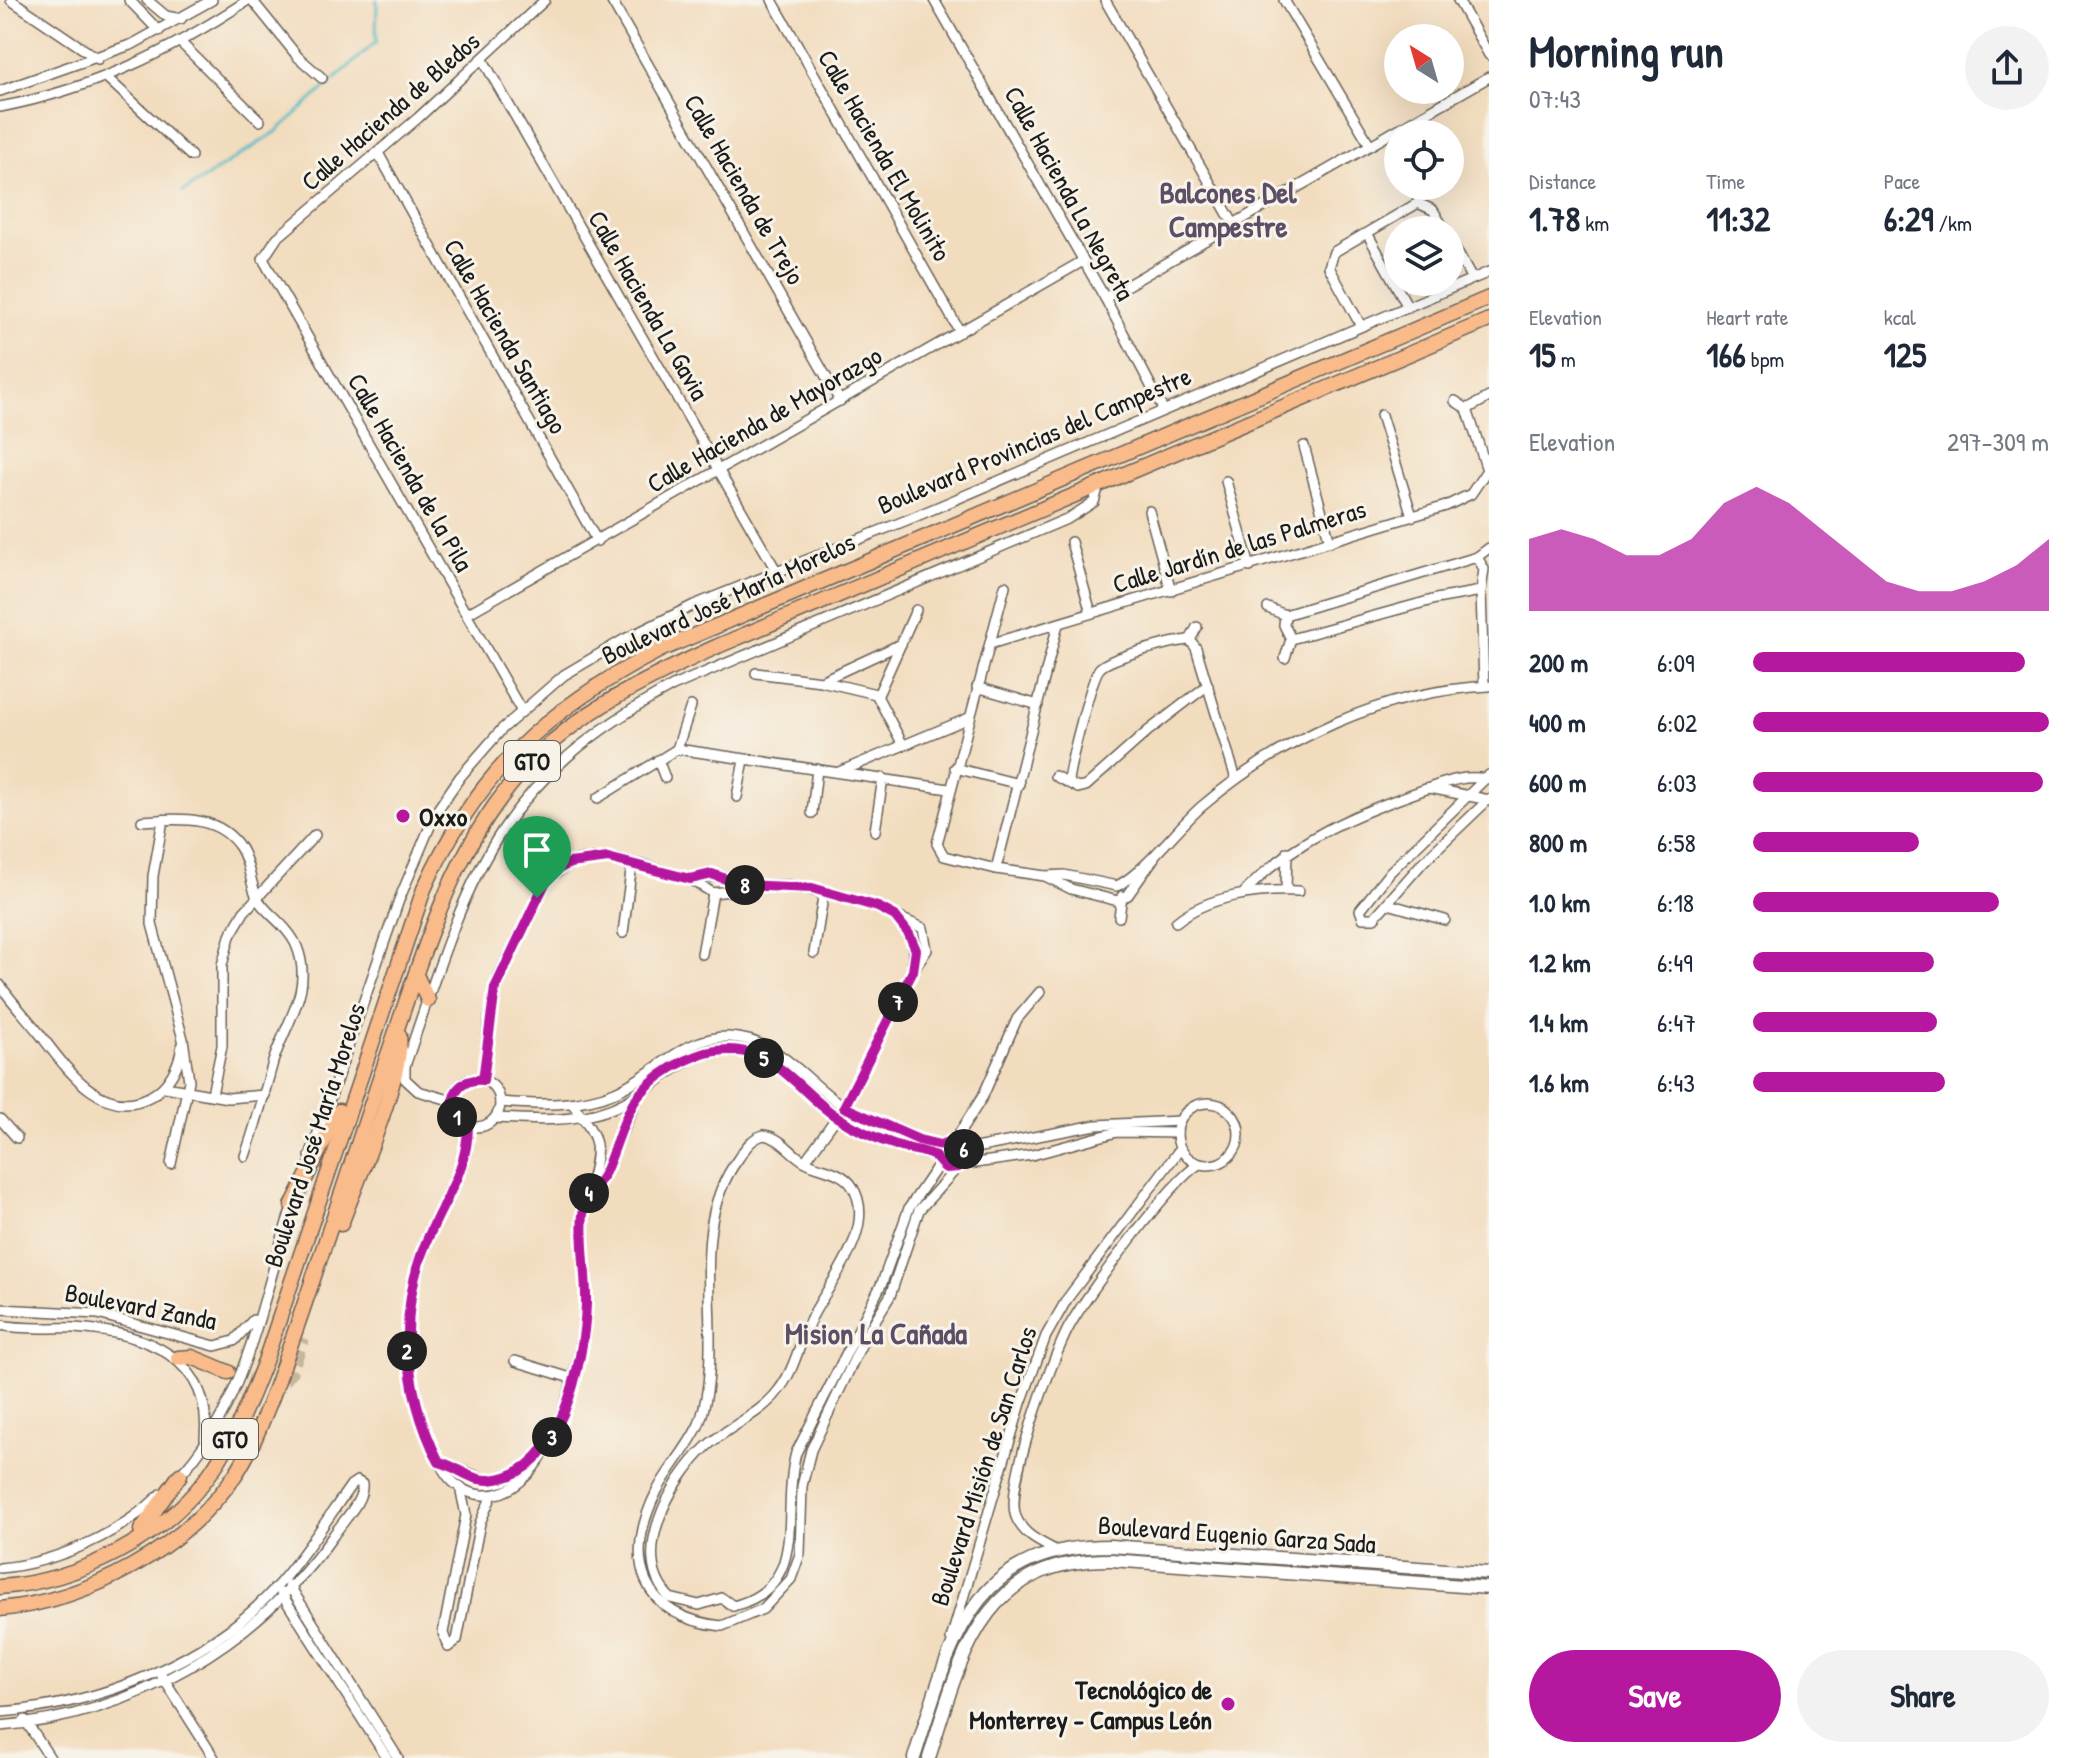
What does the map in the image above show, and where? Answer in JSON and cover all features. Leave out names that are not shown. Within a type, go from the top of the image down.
[{"type":"main road","name":"Boulevard José María Morelos","points":[[0,1587],[61,1575],[120,1550],[166,1520],[191,1498],[211,1472],[242,1418],[424,889],[460,819],[506,759],[584,693],[660,650],[1489,298]]},
{"type":"main road","name":"Boulevard José María Morelos","points":[[0,1609],[78,1590],[135,1565],[199,1517],[236,1474],[272,1397],[450,883],[492,809],[531,762],[590,713],[649,677],[1489,320]]},
{"type":"main road","points":[[416,975],[428,1000]]},
{"type":"main road","points":[[303,1338],[389,1090],[400,1052],[397,1029]]},
{"type":"main road","points":[[292,1206],[366,1057]]},
{"type":"main road","points":[[178,1358],[192,1357],[228,1372]]},
{"type":"main road","points":[[120,1550],[156,1513],[180,1475]]},
{"type":"street","points":[[11,0],[98,59]]},
{"type":"street","points":[[129,0],[159,31]]},
{"type":"street","points":[[147,0],[166,16],[181,19]]},
{"type":"street","points":[[2,90],[98,59],[159,31],[212,0]]},
{"type":"street","points":[[0,107],[106,77],[181,43],[250,0],[298,57],[322,78]]},
{"type":"street","name":"Calle Hacienda de Bledos","points":[[264,255],[277,238],[483,60],[545,0]]},
{"type":"street","name":"Calle Hacienda de Trejo","points":[[611,0],[840,401]]},
{"type":"street","name":"Calle Hacienda El Molinito","points":[[772,0],[960,332]]},
{"type":"street","name":"Calle Hacienda La Negreta","points":[[934,0],[1105,298],[1163,409]]},
{"type":"street","points":[[1105,0],[1233,223]]},
{"type":"street","points":[[1284,0],[1370,145]]},
{"type":"street","points":[[1458,0],[1489,55]]},
{"type":"street","points":[[181,43],[260,121]]},
{"type":"street","name":"Calle Hacienda La Gavia","points":[[483,60],[777,572]]},
{"type":"street","points":[[106,77],[191,156]]},
{"type":"street","points":[[1105,298],[1489,77]]},
{"type":"street","name":"Calle Hacienda Santiago","points":[[378,153],[597,541]]},
{"type":"street","points":[[1398,216],[1422,203],[1437,216]]},
{"type":"street","points":[[1361,326],[1329,264],[1334,252],[1384,224]]},
{"type":"street","points":[[1367,233],[1408,307]]},
{"type":"street","name":"Calle Hacienda de la Pila","points":[[264,255],[265,266],[279,291],[521,710]]},
{"type":"street","name":"Calle Hacienda de Mayorazgo","points":[[467,614],[1083,261]]},
{"type":"street","points":[[1464,264],[1472,279]]},
{"type":"street","name":"Boulevard Provincias del Campestre","points":[[0,1568],[46,1560],[111,1530],[154,1500],[205,1444],[232,1394],[292,1206],[399,900],[426,834],[460,777],[521,710],[564,675],[625,639],[694,605],[1489,272]]},
{"type":"street","points":[[1455,401],[1467,409],[1489,397]]},
{"type":"street","name":"Calle Jardín de las Palmeras","points":[[990,644],[1250,567],[1466,498],[1488,468],[1467,409]]},
{"type":"street","points":[[1381,415],[1412,516]]},
{"type":"street","points":[[1304,446],[1330,542]]},
{"type":"street","points":[[1226,481],[1250,567]]},
{"type":"street","points":[[453,1101],[418,1091],[405,1079],[405,1066],[459,909],[497,835],[539,782],[583,741],[616,718],[673,686],[1069,518],[1094,502],[1099,485]]},
{"type":"street","points":[[1149,511],[1171,591]]},
{"type":"street","points":[[1071,542],[1091,613]]},
{"type":"street","points":[[1268,608],[1285,615],[1477,557],[1489,548]]},
{"type":"street","points":[[1005,586],[949,789],[937,839],[939,851],[957,860],[996,869],[1045,876],[1064,875],[1112,886],[1122,884],[1236,779],[1317,730],[1387,705],[1486,686],[1481,591],[1484,569],[1477,557]]},
{"type":"street","points":[[1291,639],[1436,599],[1481,591]]},
{"type":"street","points":[[878,695],[916,610]]},
{"type":"street","points":[[1285,615],[1284,625],[1291,639],[1285,658]]},
{"type":"street","points":[[996,869],[1058,624]]},
{"type":"street","points":[[1068,782],[1091,687],[1100,668],[1116,659],[1190,640],[1197,627]]},
{"type":"street","points":[[1190,640],[1194,643],[1208,685],[1236,779]]},
{"type":"street","points":[[821,681],[901,644]]},
{"type":"street","points":[[756,673],[821,681],[878,695],[903,745]]},
{"type":"street","points":[[1055,776],[1078,788],[1086,786],[1148,731],[1208,685]]},
{"type":"street","points":[[977,687],[1038,705]]},
{"type":"street","points":[[677,749],[691,706]]},
{"type":"street","points":[[838,773],[969,718]]},
{"type":"street","points":[[598,798],[677,749],[949,789]]},
{"type":"street","points":[[658,760],[665,778]]},
{"type":"street","points":[[737,797],[744,760]]},
{"type":"street","points":[[955,768],[1019,784]]},
{"type":"street","points":[[812,813],[817,769]]},
{"type":"street","points":[[875,831],[883,778]]},
{"type":"street","points":[[1243,894],[1287,852],[1369,809],[1458,778],[1488,778]]},
{"type":"street","points":[[1488,778],[1390,872],[1360,914],[1372,920],[1462,823],[1489,799]]},
{"type":"street","points":[[1430,788],[1489,799]]},
{"type":"street","points":[[1451,812],[1462,823]]},
{"type":"street","points":[[142,821],[194,819],[218,829],[235,841],[242,850],[256,899],[292,936],[303,978],[300,996],[279,1046],[245,1156]]},
{"type":"street","points":[[163,820],[153,876],[152,924],[183,1039],[188,1089],[171,1164]]},
{"type":"street","points":[[212,1094],[222,1046],[225,951],[236,923],[315,835]]},
{"type":"street","points":[[1122,900],[1156,851]]},
{"type":"street","points":[[1286,890],[1287,852]]},
{"type":"street","points":[[483,1080],[495,988],[548,878],[563,866],[587,859],[632,864],[690,879],[713,893],[730,891],[742,885]]},
{"type":"street","points":[[623,933],[632,864]]},
{"type":"street","points":[[690,879],[722,876],[742,885],[789,885],[824,891],[921,926],[927,937],[925,955],[913,971],[844,1107],[805,1161]]},
{"type":"street","points":[[1045,876],[1086,894],[1122,900]]},
{"type":"street","points":[[1119,917],[1122,884]]},
{"type":"street","points":[[814,953],[824,891]]},
{"type":"street","points":[[1176,922],[1197,907],[1243,894],[1299,891]]},
{"type":"street","points":[[702,954],[713,893]]},
{"type":"street","points":[[1388,904],[1445,920]]},
{"type":"street","points":[[895,916],[916,950],[913,971]]},
{"type":"street","points":[[0,985],[68,1069],[94,1093],[115,1101],[132,1102],[165,1087],[228,1098],[265,1095]]},
{"type":"street","points":[[500,1102],[572,1103],[616,1092],[681,1049],[731,1037],[759,1043],[781,1054],[844,1107],[893,1131],[940,1145],[955,1140],[986,1091],[1017,1019],[1040,992]]},
{"type":"street","points":[[165,1087],[180,1054],[183,1039]]},
{"type":"street","points":[[700,1042],[704,1053]]},
{"type":"street","points":[[495,1118],[500,1102],[496,1088],[483,1080],[466,1081],[455,1093],[456,1116],[468,1125],[483,1126],[495,1118],[581,1117],[638,1096],[682,1062],[704,1053],[742,1051],[766,1059],[837,1117],[895,1145],[937,1160],[946,1168],[1032,1155],[1129,1130],[1177,1133]]},
{"type":"street","points":[[587,1194],[604,1174],[638,1096]]},
{"type":"street","points":[[468,1125],[461,1171],[422,1252],[407,1321],[406,1341],[412,1384],[428,1438],[446,1475],[460,1487],[474,1493],[492,1495],[516,1484],[536,1460],[556,1430],[574,1379],[586,1311],[583,1229],[596,1145],[572,1103]]},
{"type":"street","points":[[1206,1103],[1216,1104],[1234,1117],[1239,1137],[1236,1148],[1220,1163],[1199,1164],[1180,1149],[1177,1133],[1180,1121],[1186,1112],[1206,1103]]},
{"type":"street","points":[[527,1120],[530,1104]]},
{"type":"street","points":[[0,1119],[17,1138]]},
{"type":"street","points":[[965,1150],[1108,1124],[1180,1121]]},
{"type":"street","points":[[1067,1132],[1069,1144]]},
{"type":"street","points":[[733,1606],[722,1598],[710,1603],[688,1605],[664,1591],[652,1562],[657,1532],[670,1497],[693,1461],[708,1445],[771,1400],[784,1383],[812,1318],[855,1237],[859,1215],[851,1185],[843,1177],[805,1161],[775,1138],[761,1136],[747,1145],[717,1193],[709,1235],[710,1351],[705,1404],[694,1434],[653,1500],[640,1546],[642,1577],[657,1599],[679,1614],[722,1626],[763,1609],[791,1579],[800,1554],[802,1486],[811,1450],[865,1337],[890,1296],[919,1210],[959,1166],[965,1150]]},
{"type":"street","points":[[955,1140],[965,1150]]},
{"type":"street","points":[[1030,1140],[1032,1155]]},
{"type":"street","points":[[733,1606],[753,1601],[770,1590],[783,1569],[788,1543],[790,1480],[801,1440],[882,1283],[909,1208],[937,1160],[940,1145]]},
{"type":"street","name":"Boulevard Misión de San Carlos","points":[[949,1647],[1033,1367],[1055,1317],[1180,1149]]},
{"type":"street","name":"Boulevard Misión de San Carlos","points":[[1057,1551],[1029,1536],[1016,1516],[1014,1487],[1051,1368],[1075,1317],[1173,1187],[1199,1164]]},
{"type":"street","name":"Boulevard Zanda","points":[[0,1309],[80,1312],[162,1331],[204,1345],[223,1345],[244,1333],[259,1311]]},
{"type":"street","name":"Boulevard Zanda","points":[[0,1325],[96,1330],[157,1347],[178,1358],[202,1396],[207,1423],[205,1444]]},
{"type":"street","points":[[157,1347],[162,1331]]},
{"type":"street","points":[[515,1361],[574,1379]]},
{"type":"street","points":[[1011,1438],[1027,1442]]},
{"type":"street","points":[[439,1462],[467,1475],[492,1480],[511,1475],[536,1460]]},
{"type":"street","points":[[0,1712],[92,1695],[158,1670],[207,1643],[277,1587],[351,1485],[361,1483],[362,1492],[355,1504],[292,1589],[224,1645],[165,1680],[95,1708],[0,1726]]},
{"type":"street","points":[[460,1487],[466,1511],[443,1633],[448,1647],[457,1640],[478,1533],[492,1495]]},
{"type":"street","name":"Boulevard Eugenio Garza Sada","points":[[914,1758],[949,1647],[969,1612],[994,1584],[1019,1567],[1057,1551],[1110,1546],[1489,1573]]},
{"type":"street","name":"Boulevard Eugenio Garza Sada","points":[[929,1758],[956,1670],[981,1621],[1013,1587],[1054,1567],[1111,1560],[1489,1588]]},
{"type":"street","points":[[1464,1587],[1466,1571]]},
{"type":"street","points":[[284,1577],[398,1758]]},
{"type":"street","points":[[277,1587],[387,1758]]},
{"type":"street","points":[[710,1603],[707,1612],[710,1622]]},
{"type":"street","points":[[733,1606],[733,1619]]},
{"type":"street","points":[[158,1670],[214,1758]]},
{"type":"street","points":[[20,1710],[50,1758]]},
{"type":"waterway","points":[[183,192],[276,132],[376,42],[377,0]]},
{"type":"tunnel","points":[[228,1372],[277,1389],[290,1373],[303,1338]]},
{"type":"place","name":"Oxxo","points":[[403,816]]},
{"type":"place","name":"Tecnológico de Monterrey - Campus León","points":[[1228,1704]]},
{"type":"district","name":"Balcones Del Campestre","points":[[1228,209]]},
{"type":"district","name":"Mision La Cañada","points":[[876,1333]]},
{"type":"route","points":[[608,858],[690,879],[712,874],[742,885],[812,888],[878,907],[895,916],[909,934],[916,950],[913,971],[844,1107],[919,1140],[940,1145],[947,1140],[955,1140],[964,1147],[965,1155],[961,1165],[954,1169],[946,1168],[939,1164],[936,1157],[895,1145],[858,1129],[821,1106],[786,1072],[755,1054],[717,1050],[682,1062],[638,1096],[604,1174],[587,1194],[583,1212],[586,1303],[582,1345],[556,1430],[528,1467],[505,1477],[481,1480],[439,1462],[432,1449],[409,1368],[407,1321],[422,1252],[457,1182],[467,1148],[468,1125],[456,1116],[453,1109],[455,1093],[466,1081],[483,1080],[495,988],[537,898],[548,878],[563,866],[577,860],[608,858]]}]
